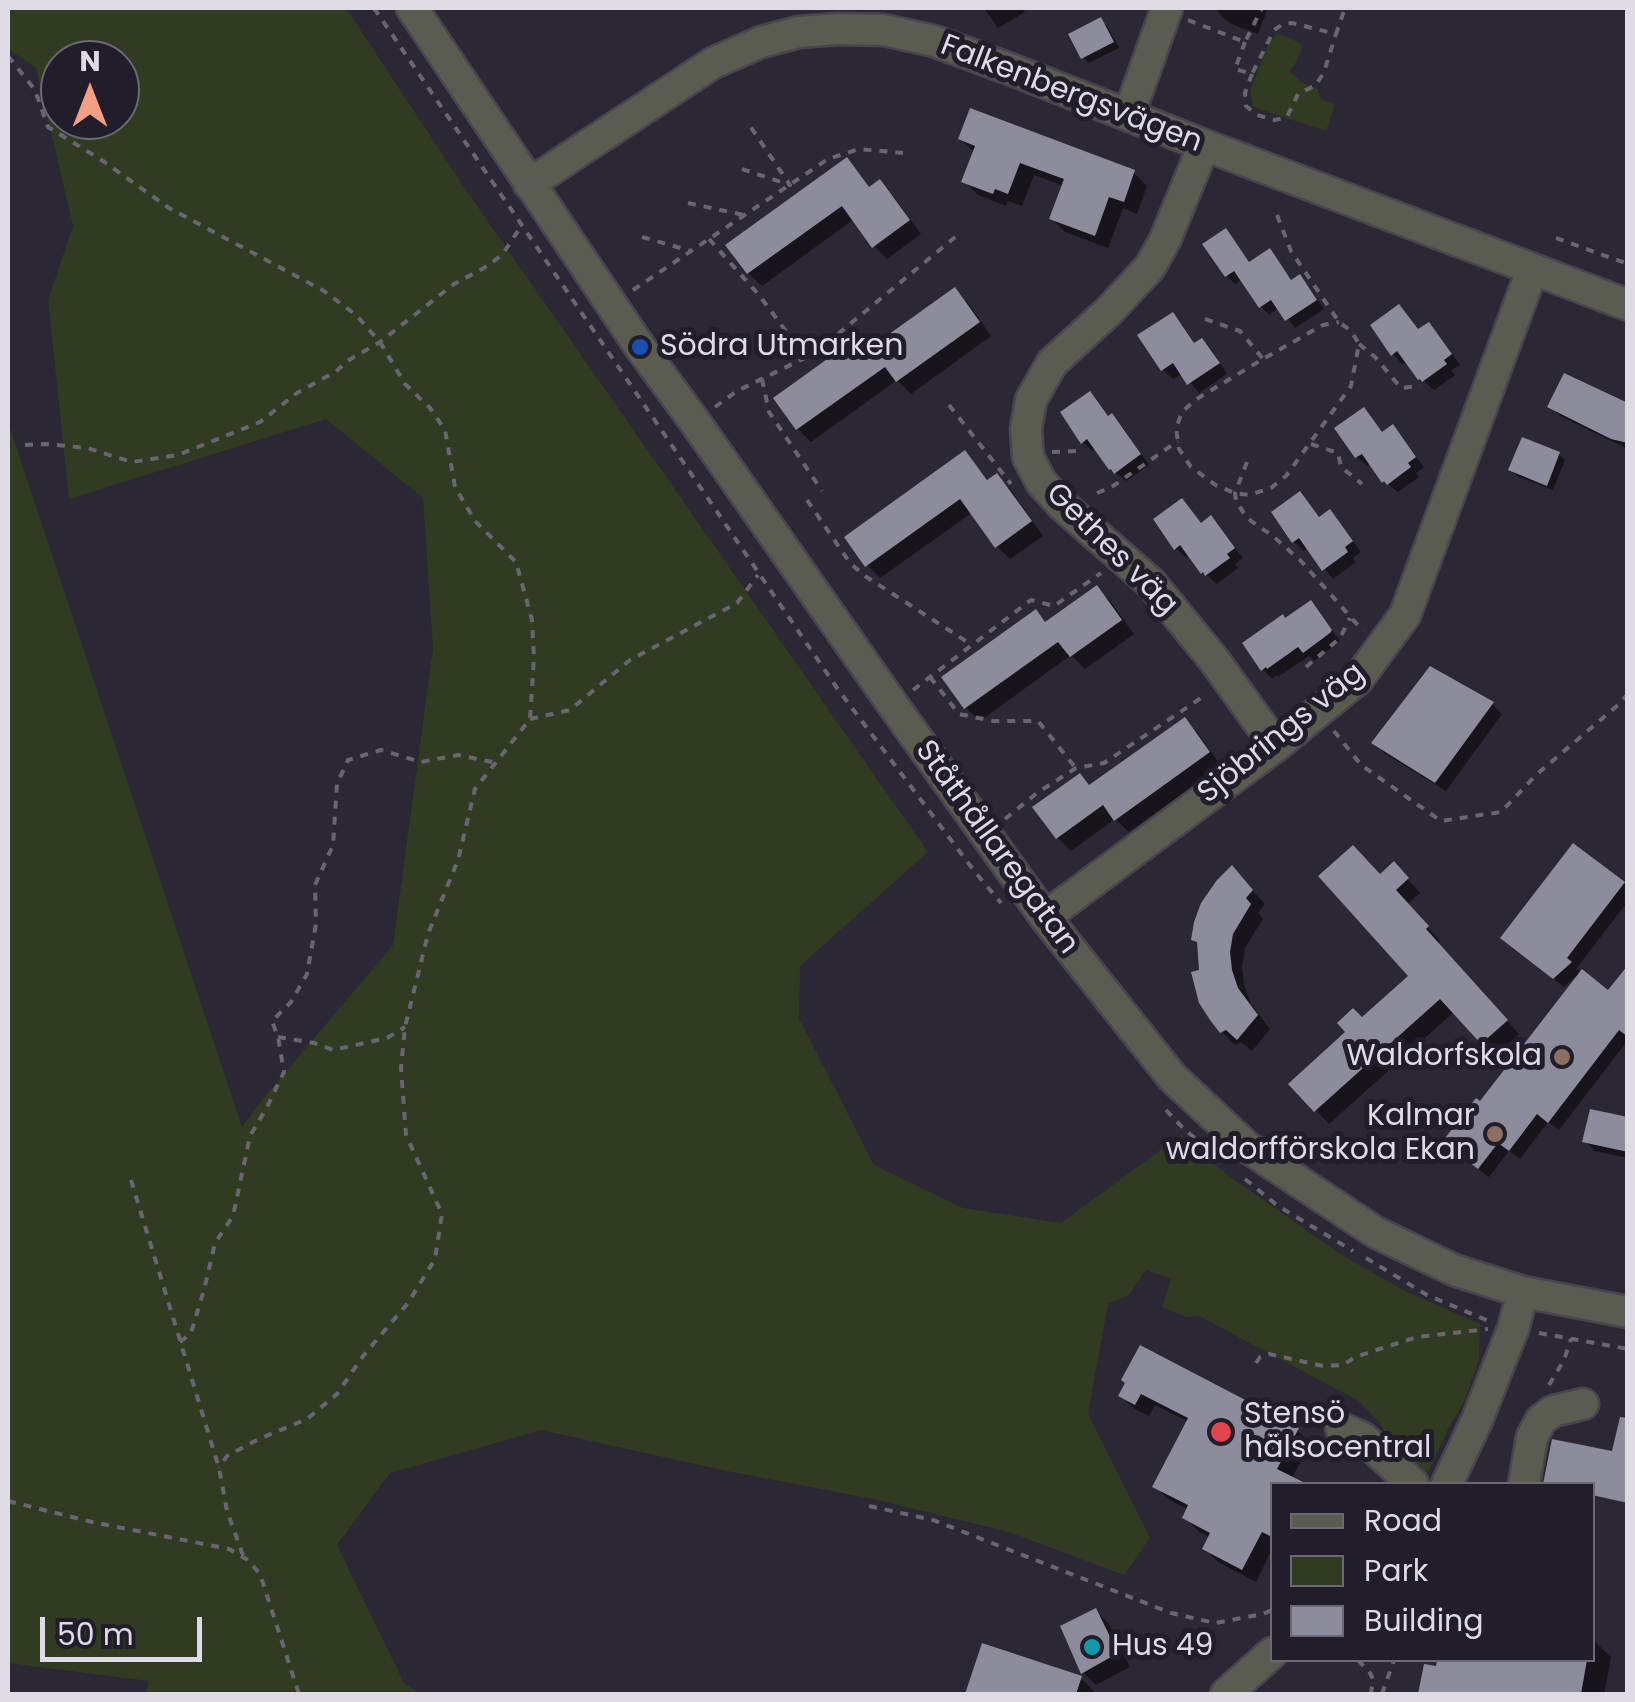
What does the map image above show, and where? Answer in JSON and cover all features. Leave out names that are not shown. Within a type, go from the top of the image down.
[{"type":"street","name":"Ståthållaregatan","points":[[412,8],[640,348],[893,705],[1045,917],[1172,1077],[1246,1147],[1375,1232],[1454,1270],[1523,1292],[1628,1312]]},
{"type":"street","points":[[1130,114],[1166,10]]},
{"type":"street","name":"Falkenbergsvägen","points":[[529,184],[713,63],[760,42],[837,18],[934,42],[1628,304]]},
{"type":"street","name":"Gethes väg","points":[[1204,146],[1165,240],[1150,266],[1109,311],[1052,363],[1031,400],[1026,429],[1028,457],[1041,482],[1062,505],[1152,584],[1214,660],[1276,746]]},
{"type":"street","name":"Sjöbrings väg","points":[[1045,917],[1276,746],[1358,679],[1405,616],[1532,270]]},
{"type":"street","points":[[1447,1482],[1477,1420],[1504,1326],[1523,1292]]},
{"type":"street","points":[[1524,1482],[1532,1437],[1541,1420],[1552,1410],[1583,1404]]},
{"type":"street","points":[[1341,1428],[1364,1438],[1411,1482]]},
{"type":"street","points":[[1226,1694],[1270,1655]]},
{"type":"path","points":[[25,445],[87,448],[132,462],[178,456],[260,422],[502,254],[522,224],[374,8]]},
{"type":"path","points":[[1252,74],[1235,69],[1262,8]]},
{"type":"path","points":[[1336,34],[1292,23],[1274,30],[1252,74],[1246,106],[1275,120],[1287,117],[1298,94],[1316,85],[1324,72],[1345,8]]},
{"type":"path","points":[[1166,10],[1246,42]]},
{"type":"path","points":[[8,56],[35,90],[48,127],[169,208],[324,291],[356,315],[380,342],[405,384],[446,430],[455,487],[475,521],[516,562],[532,620],[530,720],[475,789],[458,860],[428,934],[405,1026],[401,1068],[406,1135],[442,1214],[436,1259],[338,1394],[308,1419],[227,1456],[219,1468]]},
{"type":"path","points":[[748,122],[790,184]]},
{"type":"path","points":[[612,304],[828,158],[858,149],[903,153]]},
{"type":"path","points":[[742,169],[790,184]]},
{"type":"path","points":[[688,204],[744,216]]},
{"type":"path","points":[[1277,216],[1290,250],[1339,322],[1376,357],[1400,388],[1420,386]]},
{"type":"path","points":[[696,422],[737,390],[815,353],[960,233]]},
{"type":"path","points":[[642,237],[692,250]]},
{"type":"path","points":[[1556,238],[1628,264]]},
{"type":"path","points":[[709,239],[759,295],[806,358]]},
{"type":"path","points":[[1205,319],[1240,331],[1264,359]]},
{"type":"path","points":[[1339,322],[1323,325],[1195,400],[1182,412],[1176,428],[1179,448],[1191,467],[1235,493],[1249,495],[1271,488],[1286,476],[1351,386],[1359,344]]},
{"type":"path","points":[[762,378],[769,412],[822,491]]},
{"type":"path","points":[[949,405],[1018,493]]},
{"type":"path","points":[[1098,493],[1178,441]]},
{"type":"path","points":[[1311,444],[1338,453],[1341,468],[1362,484]]},
{"type":"path","points":[[1246,462],[1235,493],[1247,518],[1300,561],[1381,648]]},
{"type":"path","points":[[808,500],[850,563],[972,646]]},
{"type":"path","points":[[893,705],[1031,600],[1054,606],[1124,557]]},
{"type":"path","points":[[530,720],[570,710],[630,660],[737,603],[758,573]]},
{"type":"path","points":[[1306,666],[1340,638],[1350,618]]},
{"type":"path","points":[[930,678],[960,714],[994,721],[1038,720],[1076,768]]},
{"type":"path","points":[[986,835],[1076,768],[1104,763],[1228,680]]},
{"type":"path","points":[[1318,712],[1361,765],[1441,821],[1501,812],[1536,775],[1628,694]]},
{"type":"path","points":[[180,1342],[191,1333],[214,1243],[233,1216],[250,1136],[284,1072],[272,1021],[291,1002],[307,974],[316,924],[316,885],[334,845],[337,784],[348,760],[381,750],[421,762],[458,755],[497,762]]},
{"type":"path","points":[[278,1037],[333,1050],[387,1038],[405,1026]]},
{"type":"path","points":[[131,1180],[244,1558]]},
{"type":"path","points":[[1256,1363],[1269,1354],[1323,1366],[1343,1365],[1355,1357],[1417,1336],[1504,1326],[1628,1350]]},
{"type":"path","points":[[8,1501],[229,1550],[244,1558],[260,1574],[300,1694]]},
{"type":"path","points":[[870,1506],[932,1520],[1171,1613],[1215,1623],[1270,1611]]},
{"type":"path","points":[[1360,1662],[1372,1679],[1370,1694]]},
{"type":"path","points":[[1382,1694],[1393,1662]]},
{"type":"green space","points":[[8,8],[346,8],[466,190],[928,852],[800,966],[799,1018],[874,1165],[963,1208],[1061,1223],[1181,1135],[1226,1174],[1342,1255],[1405,1291],[1480,1324],[1479,1360],[1464,1402],[1426,1477],[1401,1460],[1379,1422],[1359,1401],[1199,1316],[1186,1317],[1162,1307],[1171,1279],[1146,1270],[1129,1295],[1108,1304],[1088,1414],[1150,1538],[1124,1575],[1009,1532],[873,1499],[541,1430],[390,1473],[337,1545],[404,1683],[421,1694],[146,1694],[149,1681],[8,1663],[8,422],[242,1127],[393,945],[433,649],[423,498],[326,419],[69,499],[48,300],[73,226],[53,140],[140,140],[140,40],[40,40],[40,85],[36,68],[8,49]]},
{"type":"green space","points":[[1278,33],[1303,47],[1289,70],[1302,83],[1318,89],[1321,99],[1335,105],[1326,131],[1253,107],[1250,91],[1269,42]]},
{"type":"building","points":[[1101,17],[1114,42],[1081,59],[1068,34]]},
{"type":"building","points":[[970,108],[1135,170],[1124,202],[1109,197],[1095,236],[1049,219],[1064,179],[1020,163],[1008,194],[995,189],[993,194],[961,182],[975,146],[958,139]]},
{"type":"building","points":[[847,157],[869,187],[880,179],[910,220],[872,248],[842,206],[747,274],[725,245]]},
{"type":"building","points":[[1226,228],[1249,262],[1270,248],[1291,280],[1300,274],[1317,300],[1285,321],[1271,300],[1259,308],[1234,271],[1225,277],[1202,244]]},
{"type":"building","points":[[955,287],[980,322],[896,382],[885,367],[796,430],[773,398],[862,334],[871,347]]},
{"type":"building","points":[[1399,304],[1418,329],[1429,322],[1452,354],[1444,360],[1447,364],[1422,382],[1397,351],[1391,356],[1370,325]]},
{"type":"building","points":[[1173,312],[1194,343],[1202,338],[1220,363],[1187,385],[1173,363],[1161,371],[1137,335]]},
{"type":"building","points":[[1564,373],[1628,403],[1628,443],[1611,439],[1547,407]]},
{"type":"building","points":[[1090,391],[1108,416],[1112,413],[1141,454],[1114,474],[1087,439],[1081,444],[1060,412]]},
{"type":"building","points":[[1364,407],[1382,432],[1393,424],[1416,457],[1408,463],[1411,467],[1387,485],[1362,454],[1355,458],[1334,428]]},
{"type":"building","points":[[1522,437],[1560,452],[1547,486],[1508,470]]},
{"type":"building","points":[[965,450],[987,480],[997,473],[1032,521],[995,548],[960,499],[865,567],[844,537]]},
{"type":"building","points":[[1300,491],[1319,517],[1330,509],[1353,541],[1345,547],[1348,552],[1322,571],[1299,538],[1292,543],[1271,512]]},
{"type":"building","points":[[1182,498],[1201,523],[1211,515],[1235,548],[1227,554],[1230,558],[1205,576],[1180,545],[1174,550],[1153,519]]},
{"type":"building","points":[[1097,585],[1122,620],[1070,657],[1058,642],[964,709],[941,677],[1036,609],[1045,622]]},
{"type":"building","points":[[1311,600],[1332,630],[1330,633],[1303,653],[1298,647],[1261,671],[1242,643]]},
{"type":"building","points":[[1430,666],[1494,702],[1435,783],[1371,743]]},
{"type":"building","points":[[1185,717],[1210,752],[1114,821],[1103,805],[1056,839],[1032,807],[1080,773],[1089,785]]},
{"type":"building","points":[[1573,843],[1625,882],[1567,958],[1572,962],[1553,979],[1500,938]]},
{"type":"building","points":[[1353,845],[1380,874],[1394,861],[1409,878],[1396,890],[1508,1020],[1481,1044],[1440,999],[1314,1112],[1288,1084],[1345,1032],[1337,1023],[1353,1008],[1362,1017],[1408,976],[1318,876]]},
{"type":"building","points":[[1232,865],[1253,890],[1246,898],[1251,904],[1233,934],[1232,970],[1238,988],[1258,1015],[1237,1040],[1226,1030],[1220,1033],[1210,1020],[1199,1003],[1191,972],[1199,970],[1197,942],[1191,940],[1201,903]]},
{"type":"building","points":[[1628,965],[1628,1037],[1619,1030],[1548,1123],[1537,1114],[1509,1151],[1498,1143],[1478,1169],[1442,1142],[1476,1098],[1480,1101],[1582,969],[1608,990]]},
{"type":"building","points":[[1590,1109],[1628,1117],[1628,1152],[1582,1142]]},
{"type":"building","points":[[1140,1345],[1299,1428],[1277,1469],[1303,1482],[1270,1482],[1270,1536],[1262,1532],[1242,1570],[1202,1549],[1210,1533],[1182,1518],[1188,1505],[1152,1487],[1188,1418],[1141,1394],[1135,1405],[1118,1396],[1125,1383],[1121,1380]]},
{"type":"building","points":[[1620,1417],[1628,1418],[1628,1503],[1595,1496],[1595,1482],[1543,1482],[1552,1439],[1612,1451]]},
{"type":"building","points":[[1096,1608],[1118,1653],[1081,1674],[1060,1626]]},
{"type":"building","name":"Hus 49","points":[[982,1643],[1082,1676],[1076,1694],[965,1694]]},
{"type":"building","points":[[1437,1662],[1587,1662],[1581,1694],[1418,1694],[1424,1664],[1436,1666]]},
{"type":"place","name":"Södra Utmarken","points":[[640,347]]},
{"type":"place","name":"Waldorfskola","points":[[1562,1057]]},
{"type":"place","name":"Kalmar waldorfförskola Ekan","points":[[1495,1134]]},
{"type":"place","name":"Stensö hälsocentral","points":[[1221,1432]]},
{"type":"place","name":"Hus 49","points":[[1092,1647]]}]
